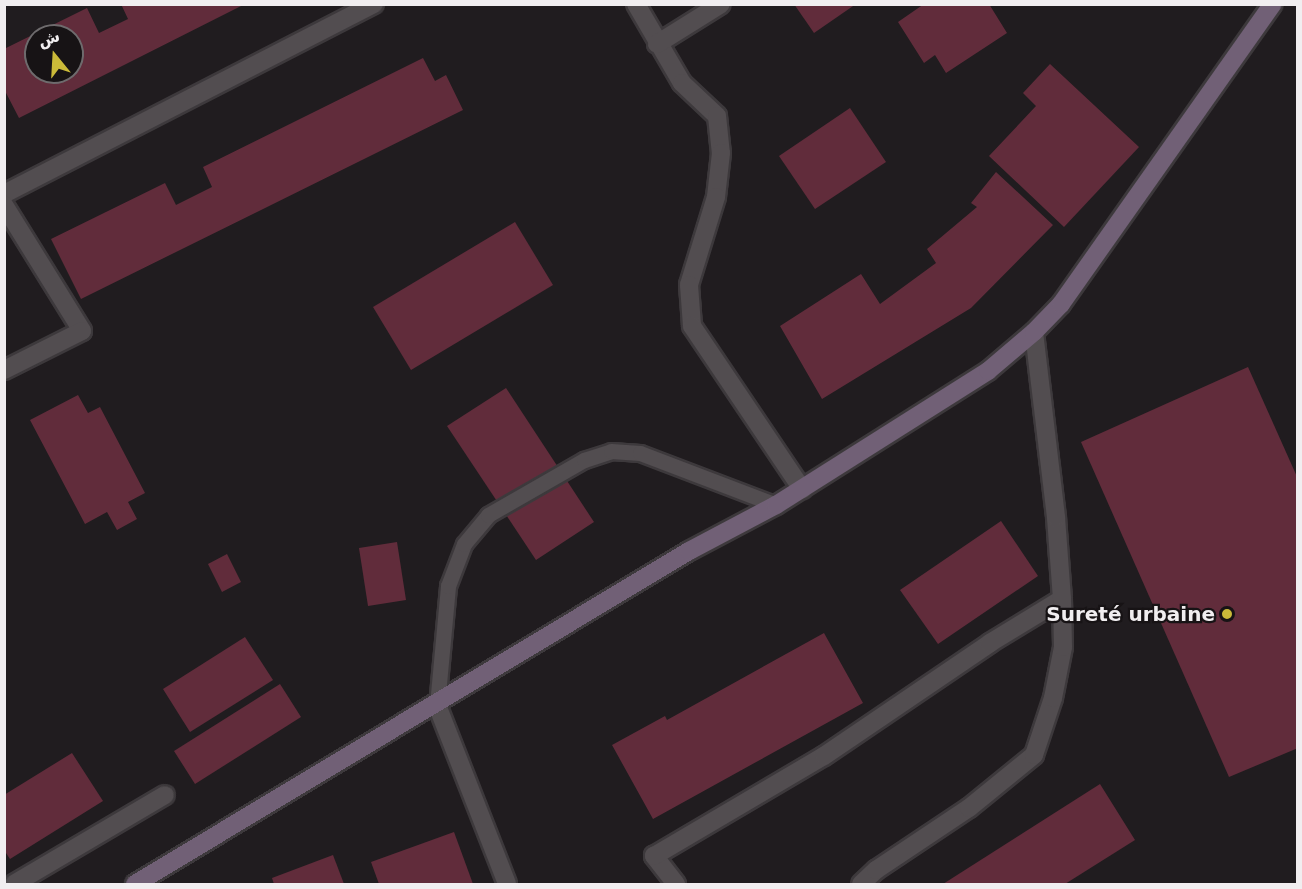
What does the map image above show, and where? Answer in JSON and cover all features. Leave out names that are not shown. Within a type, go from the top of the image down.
[{"type":"main road","points":[[135,885],[689,551],[776,505],[988,371],[1034,332],[1061,303],[1274,4]]},
{"type":"street","points":[[4,194],[374,4]]},
{"type":"street","points":[[636,4],[657,44],[682,83],[717,116],[721,153],[716,197],[689,285],[692,326],[802,489]]},
{"type":"street","points":[[657,44],[721,4]]},
{"type":"street","points":[[4,205],[82,331],[4,370]]},
{"type":"street","points":[[861,885],[876,870],[969,808],[1034,755],[1053,698],[1063,647],[1062,599],[1056,517],[1034,332]]},
{"type":"street","points":[[676,885],[654,856],[824,756],[990,643],[1062,599]]},
{"type":"street","points":[[437,705],[507,885]]},
{"type":"street","points":[[14,885],[165,795]]},
{"type":"lane","points":[[437,705],[448,586],[464,544],[488,515],[584,460],[611,451],[640,453],[776,505]]},
{"type":"building","points":[[121,4],[245,4],[19,118],[4,89],[4,49],[24,39],[24,84],[84,84],[84,24],[55,24],[87,8],[99,33],[128,19]]},
{"type":"building","points":[[794,4],[856,4],[814,33]]},
{"type":"building","points":[[924,4],[989,4],[1007,33],[946,73],[935,55],[924,63],[898,22]]},
{"type":"building","points":[[423,58],[435,81],[446,75],[463,110],[81,299],[51,239],[165,183],[176,205],[212,187],[203,167]]},
{"type":"building","points":[[1050,64],[1139,147],[1064,227],[989,156],[1036,106],[1023,93]]},
{"type":"building","points":[[850,108],[886,162],[815,209],[779,156]]},
{"type":"building","points":[[996,172],[1053,225],[971,308],[822,399],[780,326],[861,274],[880,304],[936,263],[927,249],[977,207],[971,203]]},
{"type":"building","points":[[515,222],[553,285],[411,370],[373,307]]},
{"type":"building","name":"Sureté urbaine","points":[[1248,367],[1298,479],[1298,748],[1229,777],[1081,442]]},
{"type":"building","points":[[506,388],[594,522],[536,560],[447,426]]},
{"type":"building","points":[[78,395],[88,413],[100,407],[145,493],[128,502],[137,519],[117,530],[107,512],[85,524],[30,420]]},
{"type":"building","points":[[1001,521],[1038,576],[938,644],[900,590]]},
{"type":"building","points":[[397,542],[406,600],[368,606],[359,548]]},
{"type":"building","points":[[227,554],[241,582],[222,592],[208,564]]},
{"type":"building","points":[[824,633],[863,703],[653,819],[612,745],[665,716],[667,720]]},
{"type":"building","points":[[245,637],[273,680],[190,732],[163,689]]},
{"type":"building","points":[[280,684],[301,717],[195,784],[174,751]]},
{"type":"building","points":[[72,753],[103,801],[10,859],[4,850],[4,795]]},
{"type":"building","points":[[1100,784],[1135,840],[1065,884],[943,884]]},
{"type":"building","points":[[454,832],[473,884],[379,884],[371,862]]},
{"type":"building","points":[[333,855],[344,884],[274,884],[272,878]]},
{"type":"place","name":"Sureté urbaine","points":[[1227,614]]}]
